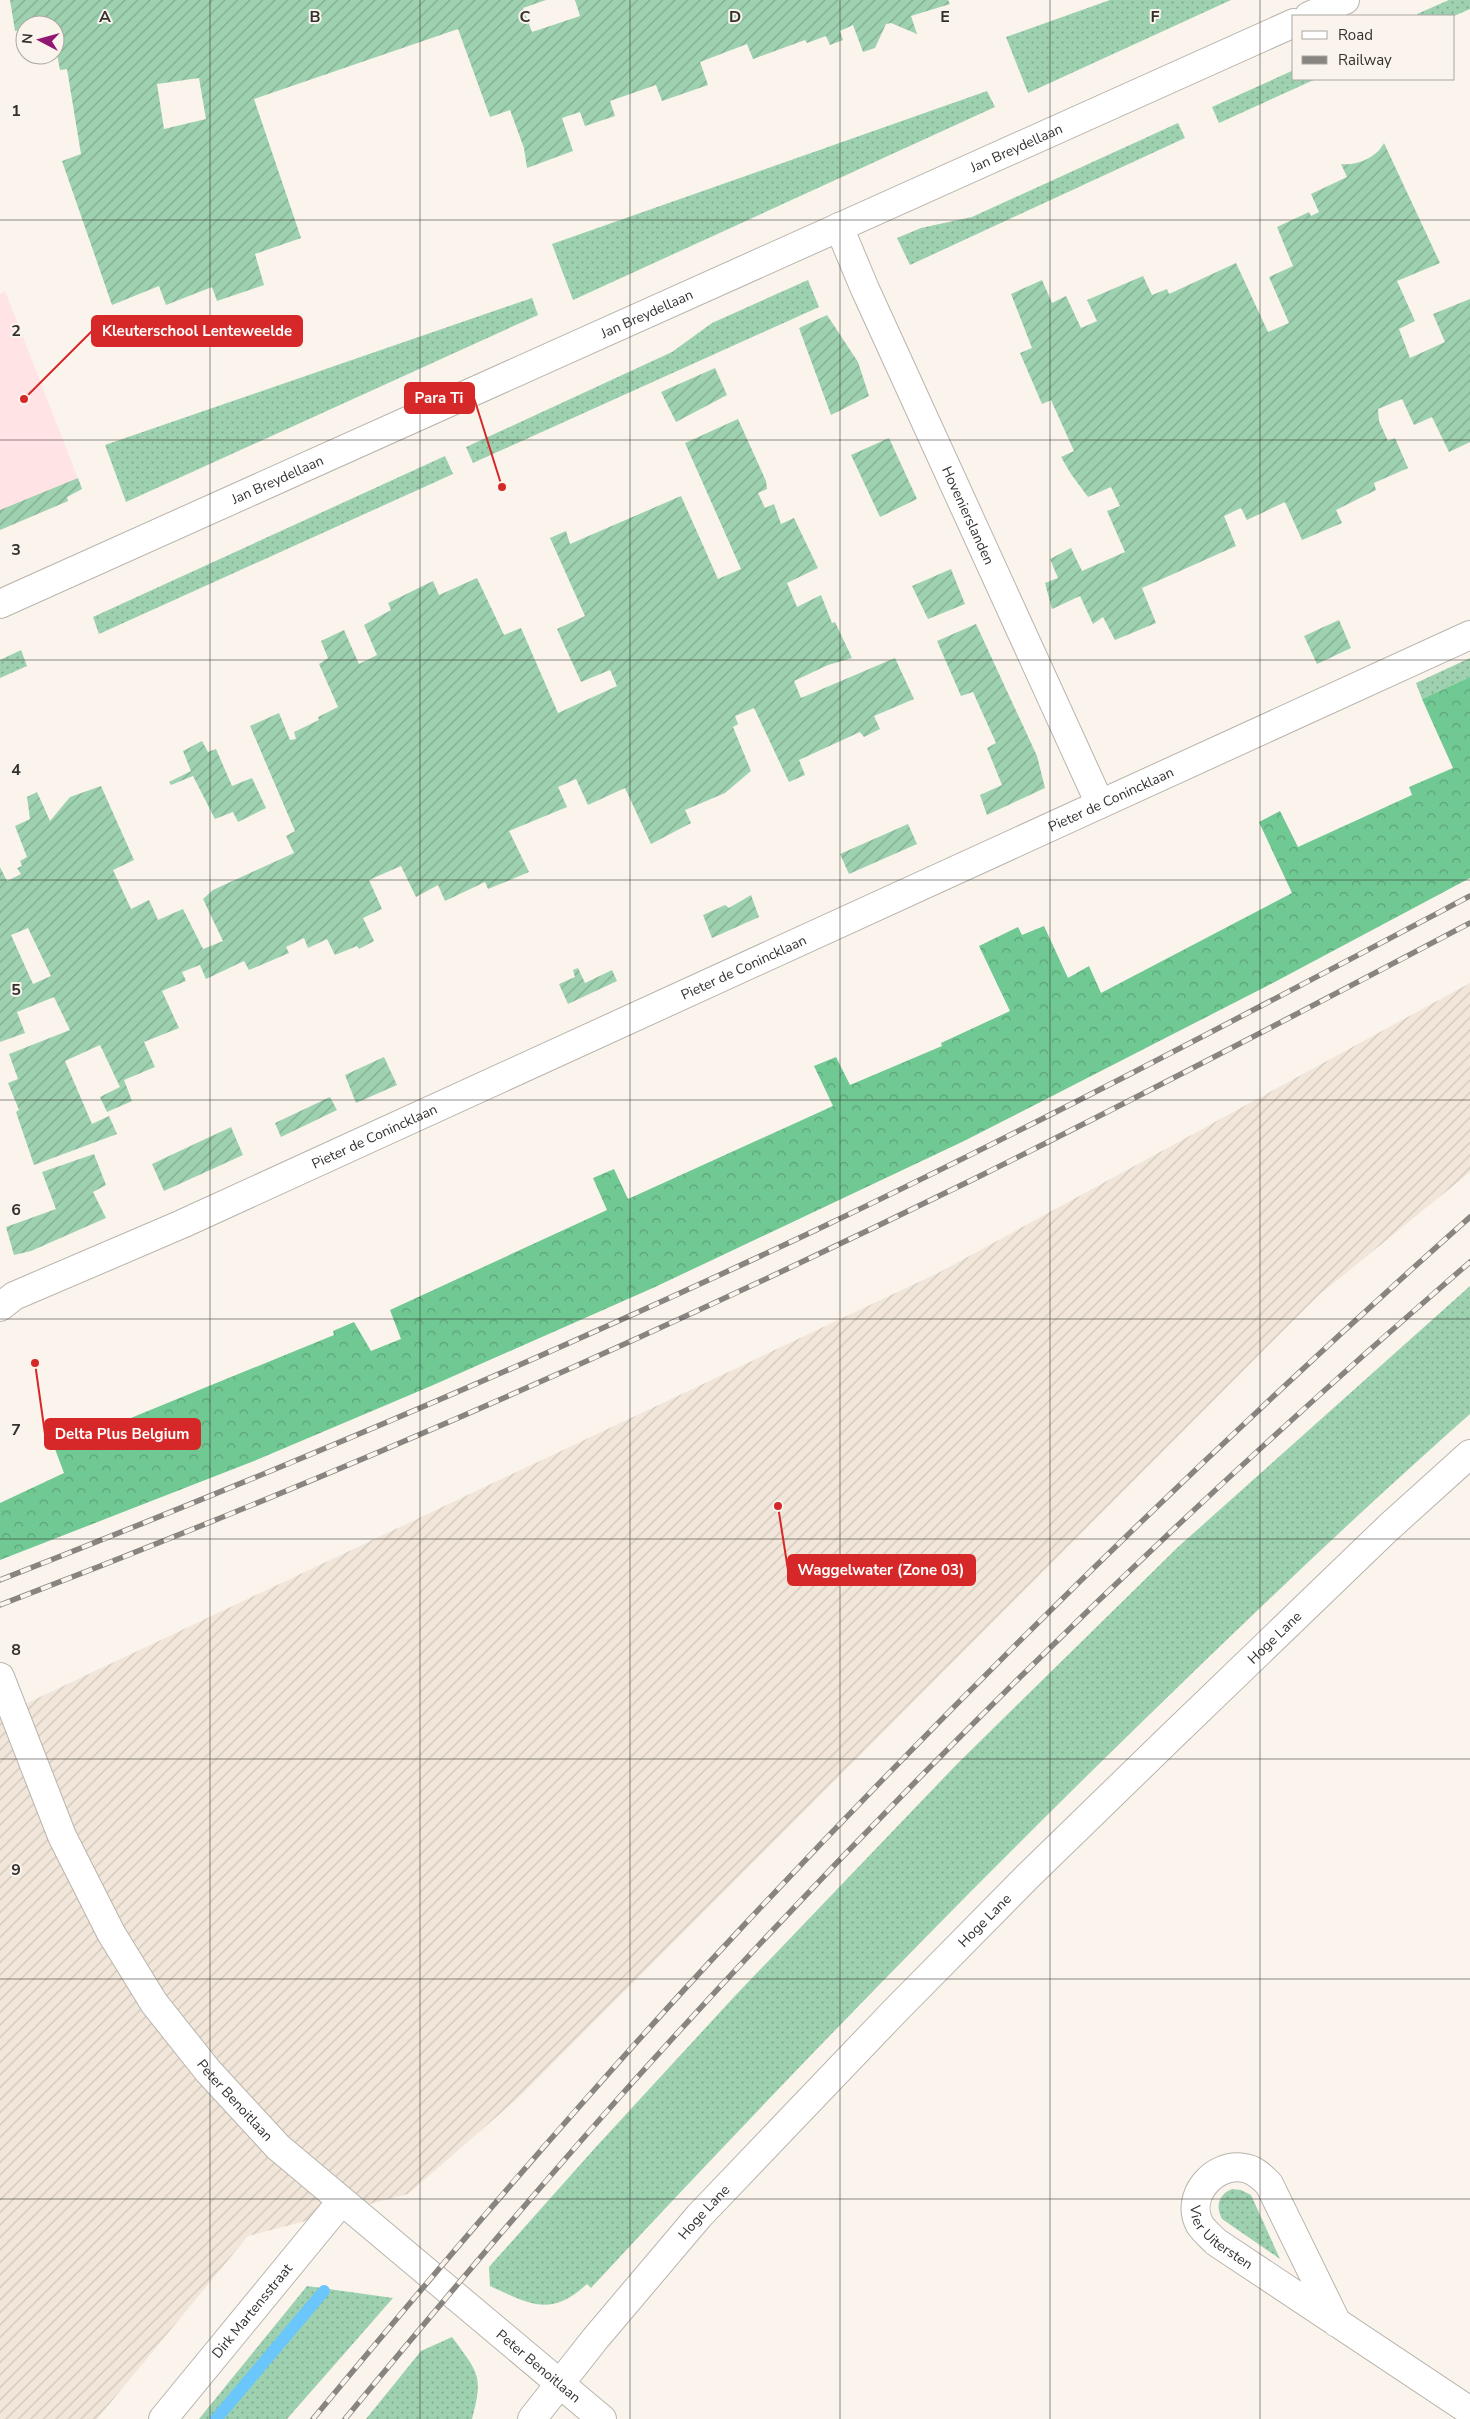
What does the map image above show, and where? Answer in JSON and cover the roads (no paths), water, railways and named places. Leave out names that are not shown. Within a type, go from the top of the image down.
[{"type":"street","points":[[1311,15],[1345,0]]},
{"type":"street","name":"Jan Breydellaan","points":[[0,604],[1292,24]]},
{"type":"street","name":"Hovenierslanden","points":[[839,227],[865,289],[1100,804]]},
{"type":"street","name":"Pieter de Conincklaan","points":[[5,1299],[182,1224],[1470,635]]},
{"type":"street","name":"Hoge Lane","points":[[532,2419],[595,2339],[699,2216],[892,2014],[1027,1877],[1171,1737],[1388,1528],[1470,1454]]},
{"type":"street","name":"Peter Benoitlaan","points":[[0,1677],[62,1836],[111,1933],[154,2002],[208,2071],[278,2148],[602,2419]]},
{"type":"street","name":"Vier Uitersten","points":[[1337,2323],[1269,2184],[1258,2173],[1244,2168],[1228,2168],[1214,2173],[1204,2182],[1197,2198],[1196,2210],[1200,2225],[1216,2242],[1337,2323],[1470,2411]]},
{"type":"street","name":"Dirk Martensstraat","points":[[163,2419],[341,2202]]},
{"type":"waterway","points":[[216,2419],[324,2291]]},
{"type":"railway","points":[[0,1580],[411,1412],[716,1277],[899,1190],[1063,1108],[1470,896]]},
{"type":"railway","points":[[0,1605],[248,1507],[371,1455],[616,1348],[737,1292],[1040,1146],[1225,1052],[1470,923]]},
{"type":"railway","points":[[313,2419],[415,2296],[624,2055],[732,1938],[910,1751],[1186,1479],[1374,1303],[1470,1217]]},
{"type":"railway","points":[[345,2419],[483,2254],[624,2092],[724,1983],[929,1768],[1141,1560],[1249,1459],[1470,1262]]},
{"type":"place","name":"Kleuterschool Lenteweelde","points":[[24,399]]},
{"type":"place","name":"Para Ti","points":[[502,487]]},
{"type":"place","name":"Delta Plus Belgium","points":[[35,1363]]},
{"type":"place","name":"Waggelwater (Zone 03)","points":[[778,1506]]}]
